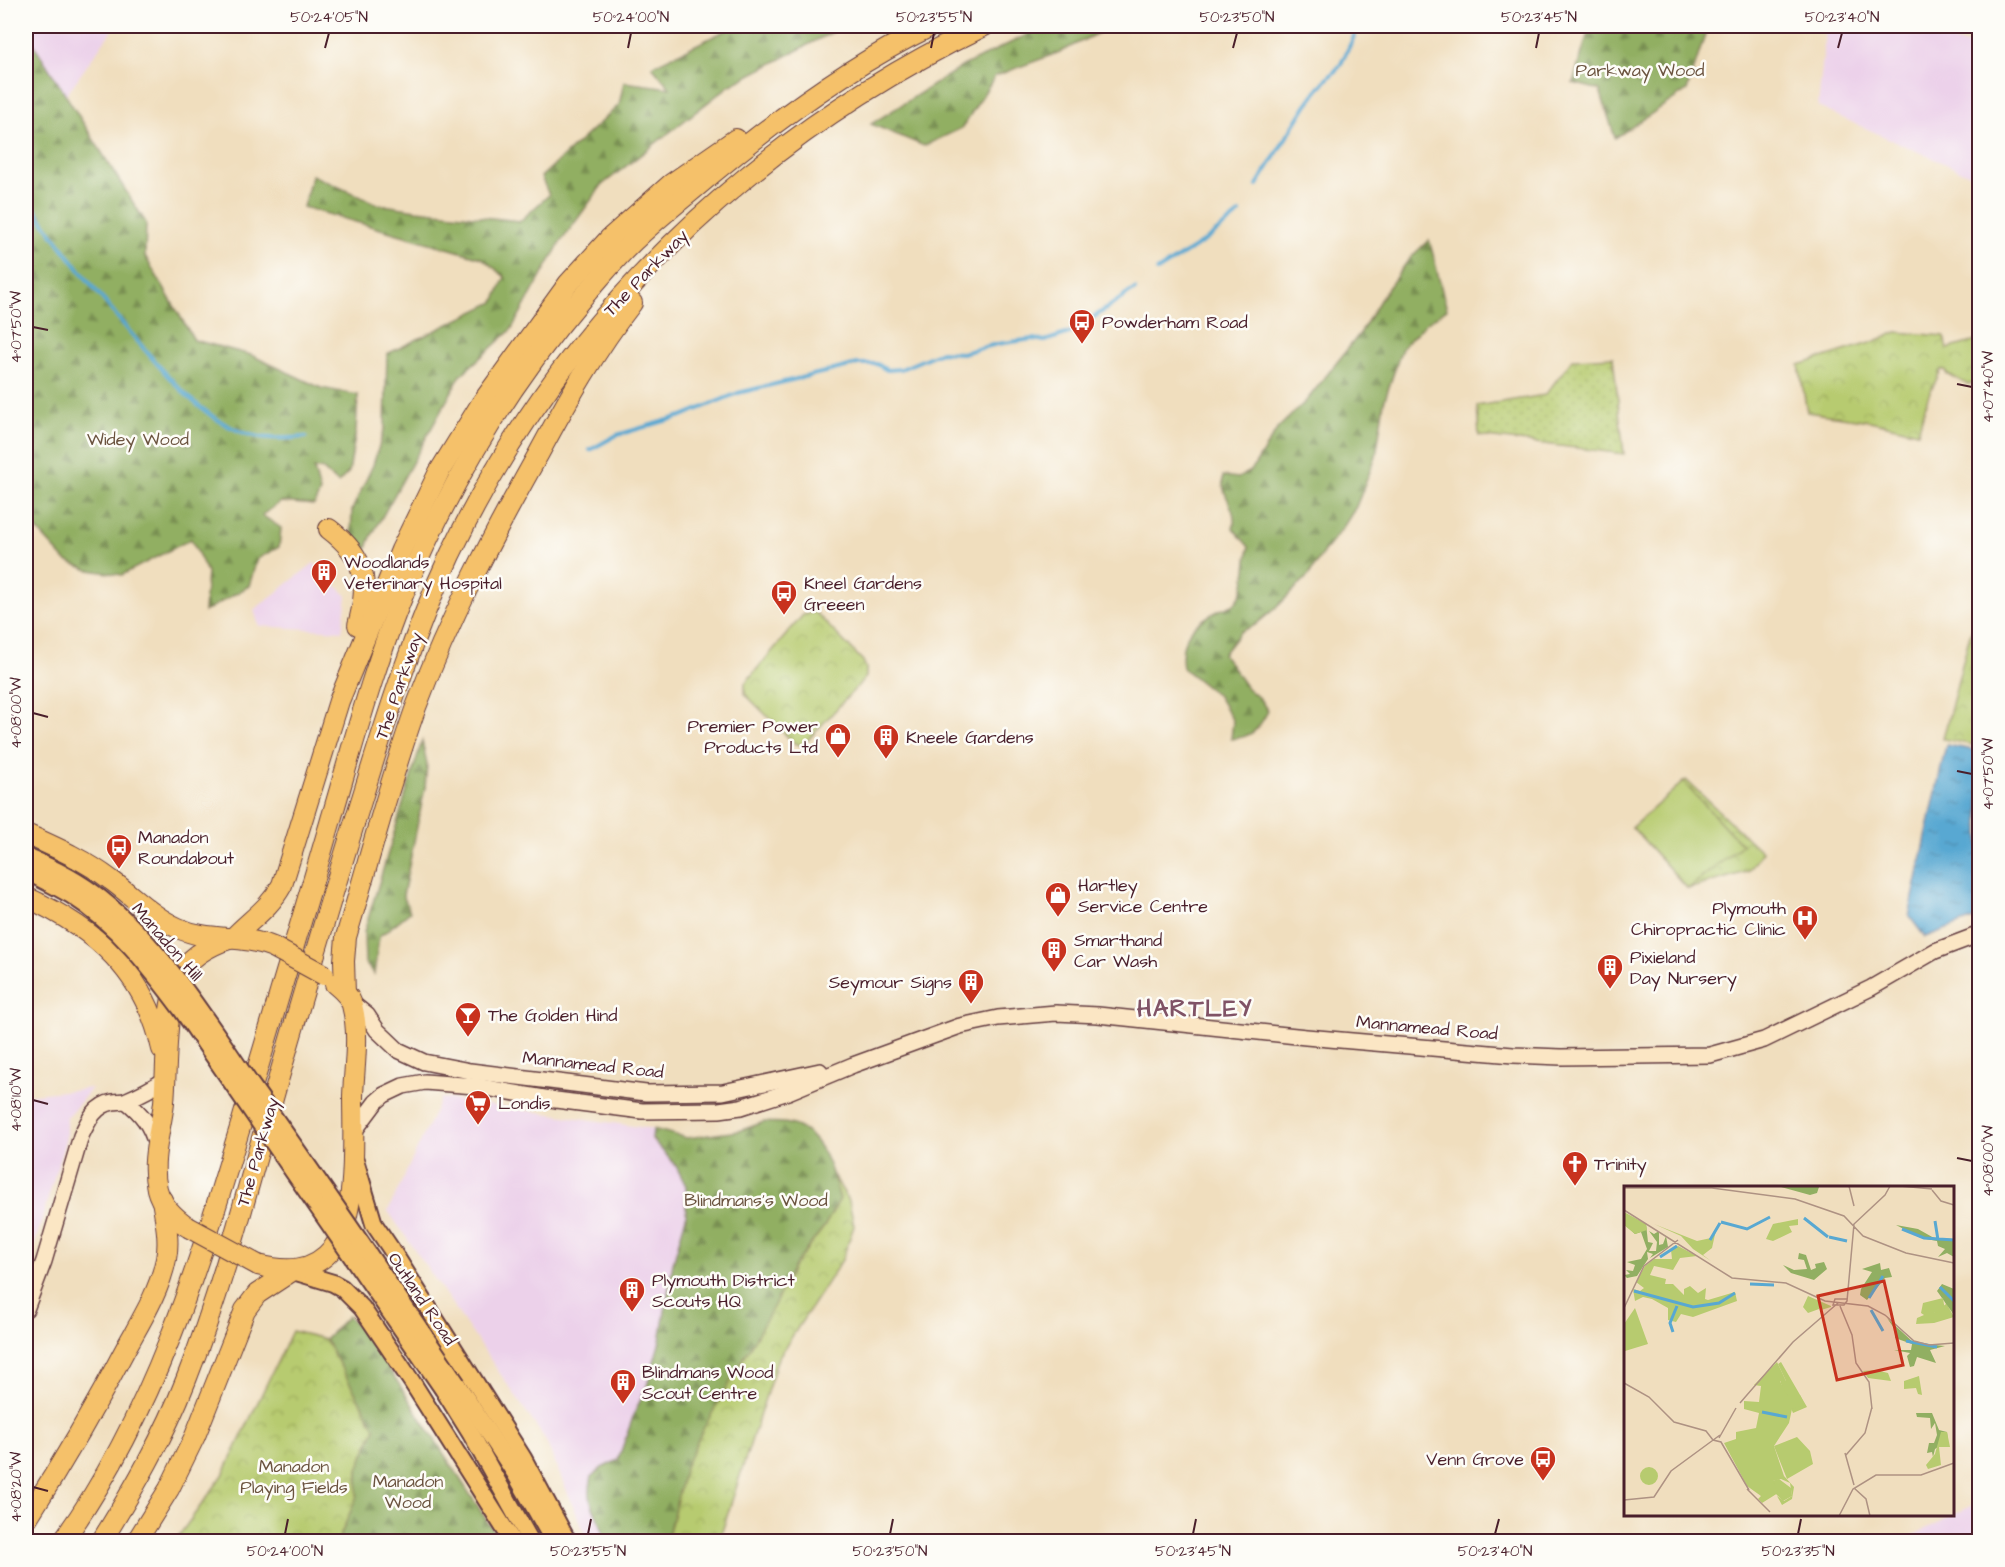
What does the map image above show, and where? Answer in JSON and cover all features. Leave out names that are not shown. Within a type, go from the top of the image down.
[{"type":"highway","name":"The Parkway","points":[[62,1542],[111,1463],[134,1420],[176,1326],[209,1231],[380,660],[404,593],[458,479],[529,365],[568,315],[636,238],[742,148],[816,93],[901,40],[931,26]]},
{"type":"highway","name":"The Parkway","points":[[101,1542],[127,1500],[158,1441],[185,1383],[212,1310],[336,881],[383,729],[425,612],[451,554],[517,434],[553,381],[591,332],[636,280],[718,199],[770,156],[826,116],[883,79],[942,46],[984,26]]},
{"type":"highway","points":[[339,701],[396,560],[439,472],[481,404],[568,284],[610,238],[671,184],[839,69],[901,40]]},
{"type":"highway","points":[[136,1542],[169,1489],[195,1436],[245,1310],[257,1294],[293,1271],[326,1256],[338,1240],[346,1217],[355,1130],[353,1096],[356,1041],[344,961],[346,937],[416,709],[450,624],[516,493],[590,362],[632,303],[689,241],[718,199]]},
{"type":"highway","points":[[26,1520],[95,1405],[150,1304],[167,1257],[168,1246],[162,1200],[155,1179],[156,1148],[161,1129],[171,1006],[178,978],[197,955],[215,943],[232,938],[246,923],[264,910],[282,885],[339,701],[363,607],[365,580],[359,560],[342,539],[328,529]]},
{"type":"highway","points":[[26,834],[63,850],[110,879],[168,923],[192,933],[256,940],[273,946],[324,975],[348,998]]},
{"type":"highway","points":[[26,897],[42,904],[98,942],[123,965],[140,988],[153,1015],[166,1073]]},
{"type":"highway","points":[[162,1200],[176,1218],[188,1227],[258,1265],[293,1271]]},
{"type":"main road","name":"Manadon Hill","points":[[26,856],[100,898],[143,939],[170,970],[251,1084]]},
{"type":"main road","name":"Manadon Hill","points":[[26,872],[71,895],[119,934],[140,955],[182,1010],[244,1103]]},
{"type":"main road","name":"Mannamead Road","points":[[355,1130],[384,1095],[414,1084],[444,1083],[475,1086],[556,1100],[642,1111],[719,1110],[741,1107],[788,1092],[853,1065],[960,1026],[998,1018],[1056,1013],[1513,1055],[1561,1057],[1710,1055],[1764,1040],[1871,988],[1935,951],[1980,934]]},
{"type":"main road","name":"Mannamead Road","points":[[348,998],[367,1015],[377,1030],[398,1050],[424,1062],[473,1072],[656,1093],[723,1092],[853,1065]]},
{"type":"main road","points":[[26,1309],[44,1261],[81,1136],[94,1112],[104,1104],[126,1101],[153,1088],[166,1073]]},
{"type":"main road","name":"Outland Road","points":[[251,1084],[450,1387],[471,1434],[531,1542]]},
{"type":"main road","points":[[126,1101],[148,1123],[156,1148]]},
{"type":"main road","name":"Outland Road","points":[[244,1103],[516,1475],[554,1542]]},
{"type":"main road","points":[[353,1153],[374,1224],[523,1458],[568,1542]]},
{"type":"main road","points":[[293,1271],[333,1283],[342,1288],[362,1308],[412,1382],[513,1542]]},
{"type":"shaded area","points":[[26,26],[115,26],[66,95],[26,32]]},
{"type":"shaded area","points":[[1826,26],[1859,26],[1979,46],[1979,179],[1818,107]]},
{"type":"shaded area","points":[[314,563],[347,596],[342,631],[259,626],[254,610]]},
{"type":"shaded area","points":[[92,1088],[66,1119],[66,1138],[26,1273],[26,1095]]},
{"type":"shaded area","points":[[441,1098],[653,1129],[652,1140],[676,1166],[686,1186],[686,1217],[673,1263],[660,1341],[647,1386],[634,1414],[618,1460],[592,1476],[589,1493],[604,1531],[605,1541],[588,1541],[545,1439],[388,1211]]},
{"type":"shaded area","points":[[1979,1502],[1979,1541],[1902,1541],[1954,1516]]},
{"type":"green space","points":[[735,26],[844,26],[729,86],[602,185],[560,243],[511,330],[461,375],[371,537],[364,555],[351,539],[352,510],[373,465],[385,427],[387,354],[494,302],[505,277],[482,258],[303,207],[312,175],[377,204],[520,221],[549,195],[541,177],[619,105],[624,82],[670,88],[652,66]]},
{"type":"green space","points":[[1045,26],[1112,26],[1060,52],[995,76],[962,128],[924,146],[871,124],[963,66]]},
{"type":"green space","name":"Parkway Wood","points":[[1590,26],[1708,26],[1687,90],[1615,138],[1600,90],[1573,83]]},
{"type":"green space","name":"Widey Wood","points":[[26,32],[146,223],[145,256],[194,340],[251,355],[321,388],[358,395],[356,431],[349,472],[338,483],[322,469],[314,469],[320,492],[314,505],[281,502],[262,515],[281,528],[279,547],[257,559],[249,586],[204,612],[207,572],[191,539],[122,575],[89,570],[66,561],[26,518]]},
{"type":"green space","points":[[1429,240],[1447,309],[1425,324],[1402,348],[1384,402],[1376,456],[1356,507],[1342,529],[1324,551],[1309,575],[1255,625],[1241,631],[1223,654],[1247,688],[1260,699],[1268,711],[1254,731],[1231,739],[1233,721],[1218,696],[1183,668],[1182,657],[1185,639],[1189,632],[1210,615],[1233,605],[1238,600],[1244,586],[1249,547],[1233,528],[1234,515],[1224,490],[1223,476],[1238,478],[1251,471],[1278,428],[1307,400],[1361,332],[1383,295],[1410,258]]},
{"type":"green space","points":[[1897,332],[1944,336],[1947,349],[1979,340],[1979,382],[1968,385],[1946,373],[1945,370],[1941,370],[1928,397],[1918,432],[1870,421],[1807,412],[1799,365],[1873,342]]},
{"type":"green space","points":[[1613,357],[1624,454],[1479,436],[1477,406],[1545,395],[1573,359]]},
{"type":"green space","points":[[815,612],[863,661],[866,677],[807,741],[800,745],[794,743],[745,694],[745,683],[803,615]]},
{"type":"green space","points":[[1979,615],[1979,746],[1943,739],[1970,634]]},
{"type":"green space","points":[[422,741],[427,764],[425,788],[403,895],[410,912],[379,937],[374,974],[365,963],[364,932]]},
{"type":"green space","points":[[1686,780],[1762,852],[1749,871],[1688,889],[1632,827]]},
{"type":"green space","points":[[1683,782],[1742,845],[1688,889],[1632,827]]},
{"type":"green space","name":"Blindmans's Wood","points":[[764,1122],[793,1125],[812,1137],[830,1166],[840,1199],[824,1227],[794,1266],[676,1511],[667,1541],[605,1541],[590,1498],[592,1476],[618,1460],[634,1414],[647,1386],[660,1341],[673,1263],[686,1217],[686,1186],[676,1166],[652,1139],[653,1129],[687,1138],[739,1131]]},
{"type":"green space","points":[[833,1175],[849,1201],[854,1226],[842,1260],[778,1358],[719,1541],[667,1541],[685,1467],[702,1431],[776,1302],[794,1266],[824,1227],[840,1199]]},
{"type":"green space","name":"Manadon Wood","points":[[348,1316],[370,1339],[500,1541],[338,1541],[357,1496],[358,1469],[375,1428],[325,1339]]},
{"type":"green space","name":"Manadon Playing Fields","points":[[292,1331],[325,1339],[375,1428],[358,1469],[357,1496],[338,1541],[175,1541],[223,1475]]},
{"type":"water","points":[[1946,745],[1979,751],[1979,917],[1925,937],[1909,916]]},
{"type":"waterway","points":[[1257,185],[1307,104],[1340,66],[1359,26]]},
{"type":"waterway","points":[[26,197],[92,286],[169,377],[195,403],[223,423],[247,434],[272,438],[306,437]]},
{"type":"waterway","points":[[1157,271],[1206,240],[1240,213]]},
{"type":"waterway","points":[[590,450],[617,435],[682,416],[738,393],[858,364],[877,364],[887,370],[901,369],[941,352],[962,353],[997,344],[1033,339],[1045,341],[1072,332],[1135,289]]},
{"type":"place","name":"Powderham Road","points":[[1082,345]]},
{"type":"place","name":"Woodlands Veterinary Hospital","points":[[324,595]]},
{"type":"place","name":"Kneel Gardens Greeen","points":[[784,616]]},
{"type":"place","name":"Premier Power Products Ltd","points":[[838,759]]},
{"type":"place","name":"Kneele Gardens","points":[[886,760]]},
{"type":"place","name":"Manadon Roundabout","points":[[119,870]]},
{"type":"place","name":"Hartley Service Centre","points":[[1058,918]]},
{"type":"place","name":"Plymouth Chiropractic Clinic","points":[[1805,941]]},
{"type":"place","name":"Smarthand Car Wash","points":[[1054,973]]},
{"type":"place","name":"Pixieland Day Nursery","points":[[1610,990]]},
{"type":"place","name":"Seymour Signs","points":[[971,1005]]},
{"type":"place","name":"The Golden Hind","points":[[468,1038]]},
{"type":"place","name":"Londis","points":[[478,1126]]},
{"type":"place","name":"Trinity","points":[[1575,1187]]},
{"type":"place","name":"Plymouth District Scouts HQ","points":[[632,1313]]},
{"type":"place","name":"Blindmans Wood Scout Centre","points":[[623,1405]]},
{"type":"place","name":"Venn Grove","points":[[1543,1482]]},
{"type":"district","name":"HARTLEY","points":[[1195,1009]]}]
